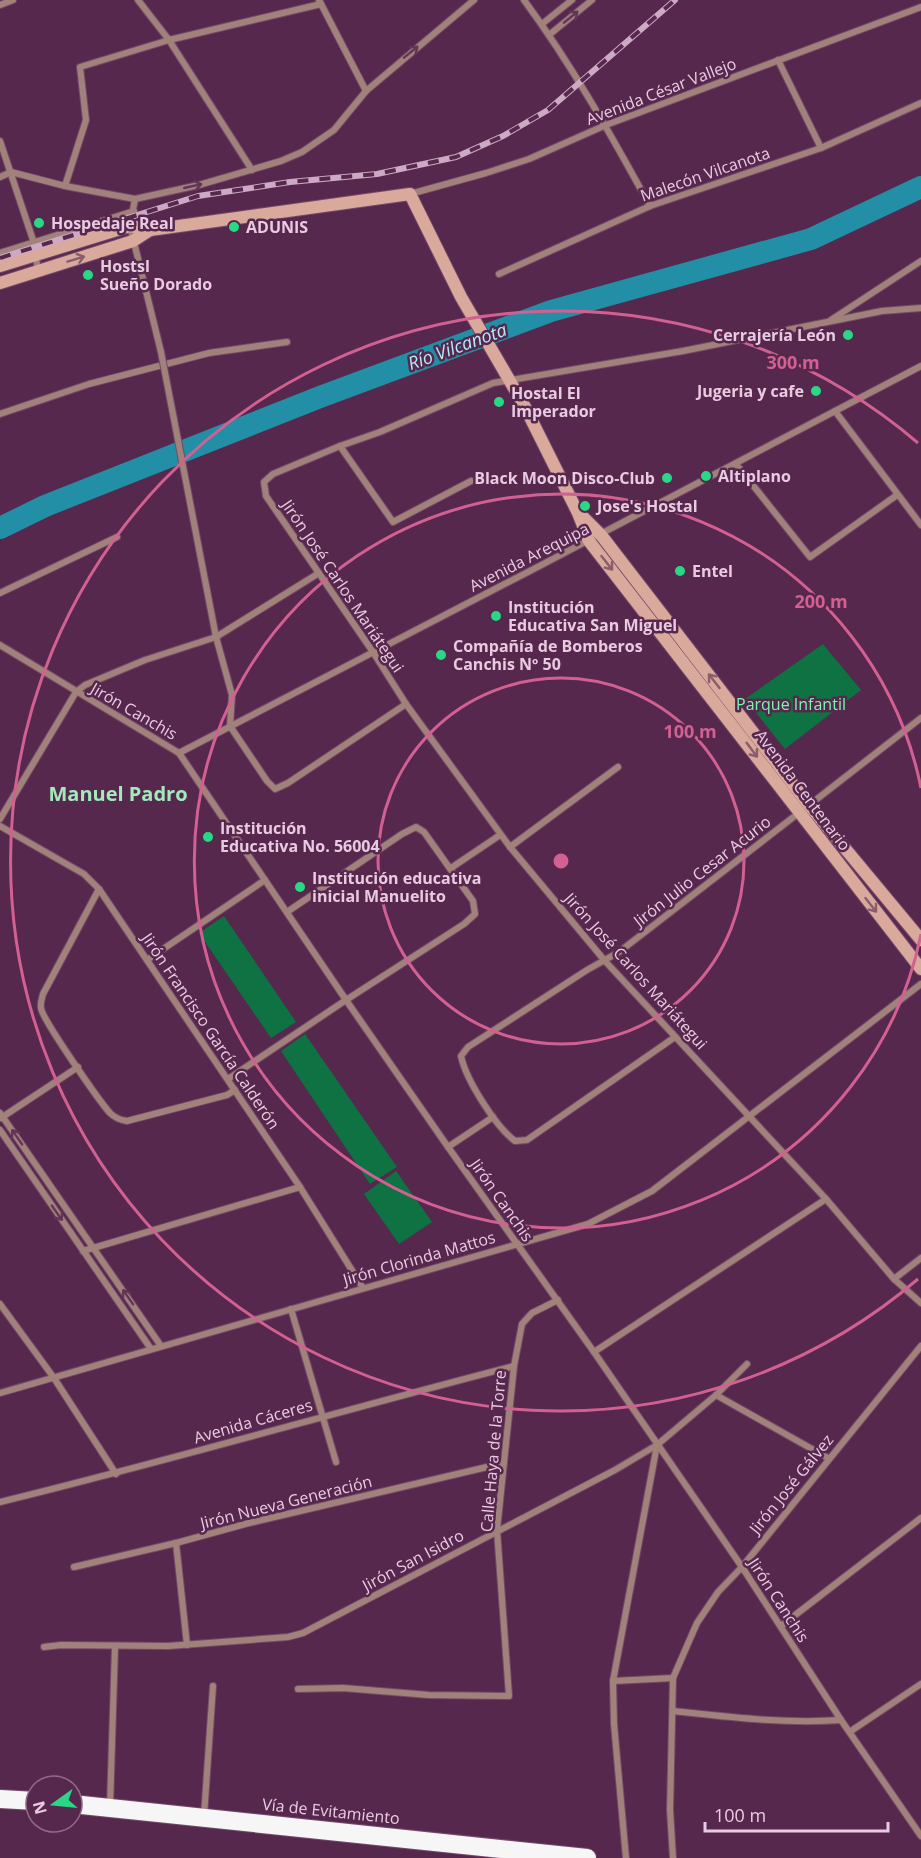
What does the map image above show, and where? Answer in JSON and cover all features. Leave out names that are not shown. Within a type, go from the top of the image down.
[{"type":"highway","points":[[0,1799],[24,1800]]},
{"type":"highway","name":"Vía de Evitamiento","points":[[84,1805],[587,1858]]},
{"type":"street","points":[[0,5],[13,0]]},
{"type":"street","points":[[138,0],[169,40],[252,170]]},
{"type":"street","points":[[0,177],[11,172],[64,186],[135,199],[199,185],[252,170],[302,152],[334,130],[366,91],[474,0]]},
{"type":"street","points":[[524,0],[542,24],[606,125],[650,206]]},
{"type":"street","points":[[542,24],[572,0]]},
{"type":"street","points":[[549,35],[592,0]]},
{"type":"street","points":[[64,186],[86,120],[80,68],[169,40],[320,2],[366,91]]},
{"type":"street","name":"Avenida César Vallejo","points":[[410,194],[529,159],[606,125],[921,7]]},
{"type":"street","points":[[778,60],[821,148]]},
{"type":"street","name":"Malecón Vilcanota","points":[[499,274],[650,206],[821,148],[921,103]]},
{"type":"street","points":[[0,141],[35,249],[38,271]]},
{"type":"street","points":[[0,253],[35,249],[130,226],[150,230],[410,194],[461,297],[510,380],[578,513],[601,535],[804,809],[921,940]]},
{"type":"street","points":[[135,199],[130,226],[161,352],[216,637],[232,696],[230,726],[267,781],[275,789],[288,783],[405,704]]},
{"type":"street","points":[[0,266],[35,249],[134,211]]},
{"type":"street","points":[[0,283],[134,241],[150,230]]},
{"type":"street","points":[[828,322],[921,261]]},
{"type":"street","points":[[471,481],[393,522],[340,446],[380,432],[493,383],[683,351],[882,311],[921,308]]},
{"type":"street","points":[[0,414],[90,384],[198,356],[287,342]]},
{"type":"street","name":"Avenida Arequipa","points":[[179,753],[601,535],[921,366]]},
{"type":"street","points":[[835,411],[921,525]]},
{"type":"street","name":"Jirón José Carlos Mariátegui","points":[[340,446],[273,474],[264,482],[266,496],[373,652],[405,704],[500,835],[605,961],[826,1199],[894,1279],[921,1303]]},
{"type":"street","points":[[736,464],[810,557],[897,495]]},
{"type":"street","name":"Avenida Centenario","points":[[578,513],[589,541],[804,809],[921,969]]},
{"type":"street","points":[[0,593],[117,537]]},
{"type":"street","points":[[0,819],[76,692],[85,685],[145,660],[216,637],[319,573]]},
{"type":"street","name":"Jirón Canchis","points":[[0,645],[179,753],[346,1000],[558,1300],[742,1567],[841,1720],[851,1731],[921,1836]]},
{"type":"street","name":"Jirón Julio Cesar Acurio","points":[[493,1117],[464,1069],[461,1056],[468,1047],[587,970],[619,952],[921,718]]},
{"type":"street","points":[[510,847],[618,766]]},
{"type":"street","name":"Jirón Francisco García Calderón","points":[[0,826],[84,874],[99,889],[300,1187],[363,1288]]},
{"type":"street","points":[[228,1079],[464,924],[475,914],[473,901],[451,868],[424,832],[416,827],[402,834],[287,912]]},
{"type":"street","points":[[451,868],[500,835]]},
{"type":"street","points":[[147,960],[265,880]]},
{"type":"street","points":[[99,889],[43,994],[41,1008],[45,1018],[78,1067],[110,1113],[119,1120],[127,1120],[227,1095],[235,1090]]},
{"type":"street","name":"Jirón Clorinda Mattos","points":[[0,1393],[588,1224],[652,1191],[921,984]]},
{"type":"street","points":[[448,1147],[493,1117],[506,1134],[515,1141],[527,1140],[675,1037]]},
{"type":"street","points":[[78,1067],[1,1116],[161,1346]]},
{"type":"street","points":[[0,1130],[151,1349]]},
{"type":"street","points":[[83,1251],[300,1187]]},
{"type":"street","points":[[594,1352],[826,1199]]},
{"type":"street","points":[[894,1279],[921,1258]]},
{"type":"street","name":"Calle Haya de la Torre","points":[[298,1689],[342,1688],[429,1695],[509,1696],[497,1530],[514,1366],[522,1324],[532,1313],[558,1300]]},
{"type":"street","points":[[0,1304],[54,1378],[116,1474]]},
{"type":"street","points":[[291,1309],[336,1462]]},
{"type":"street","name":"Jirón José Gálvez","points":[[673,1858],[670,1810],[673,1677],[697,1623],[718,1592],[742,1567],[921,1346]]},
{"type":"street","name":"Jirón San Isidro","points":[[44,1647],[187,1645],[288,1637],[303,1633],[615,1470],[657,1445],[716,1395],[747,1364]]},
{"type":"street","name":"Avenida Cáceres","points":[[0,1502],[116,1474],[323,1415],[514,1366]]},
{"type":"street","points":[[716,1395],[828,1458]]},
{"type":"street","points":[[626,1858],[614,1724],[614,1681],[657,1445]]},
{"type":"street","name":"Jirón Nueva Generación","points":[[74,1567],[504,1463]]},
{"type":"street","points":[[781,1626],[921,1518]]},
{"type":"street","points":[[176,1543],[187,1645]]},
{"type":"street","points":[[110,1806],[115,1647]]},
{"type":"street","points":[[614,1681],[673,1677]]},
{"type":"street","points":[[851,1731],[921,1684]]},
{"type":"street","points":[[204,1817],[213,1686]]},
{"type":"street","points":[[674,1711],[745,1719],[841,1720]]},
{"type":"green space","name":"Parque Infantil","points":[[823,644],[861,690],[785,749],[745,699]]},
{"type":"green space","points":[[224,916],[296,1022],[271,1038],[199,933]]},
{"type":"green space","points":[[305,1034],[397,1167],[370,1184],[281,1051]]},
{"type":"green space","points":[[396,1171],[432,1222],[399,1244],[364,1194]]},
{"type":"waterway","name":"Río Vilcanota","points":[[0,528],[45,506],[320,397],[551,311],[811,239],[921,187]]},
{"type":"railway","points":[[0,258],[198,196],[290,182],[377,174],[456,157],[503,136],[548,110],[675,0]]},
{"type":"place","name":"Hospedaje Real","points":[[39,223]]},
{"type":"place","name":"ADUNIS","points":[[234,227]]},
{"type":"place","name":"Hostsl Sueño Dorado","points":[[88,275]]},
{"type":"place","name":"Cerrajería León","points":[[848,335]]},
{"type":"place","name":"Jugeria y cafe","points":[[816,391]]},
{"type":"place","name":"Hostal El Imperador","points":[[499,402]]},
{"type":"place","name":"Altiplano","points":[[706,476]]},
{"type":"place","name":"Black Moon Disco-Club","points":[[667,478]]},
{"type":"place","name":"Jose's Hostal","points":[[585,506]]},
{"type":"place","name":"Entel","points":[[680,571]]},
{"type":"place","name":"Institución Educativa San Miguel","points":[[496,616]]},
{"type":"place","name":"Compañía de Bomberos Canchis Nº 50","points":[[441,655]]},
{"type":"place","name":"Institución Educativa No. 56004","points":[[208,837]]},
{"type":"place","name":"Institución educativa inicial Manuelito","points":[[300,887]]},
{"type":"district","name":"Manuel Padro","points":[[118,793]]}]
